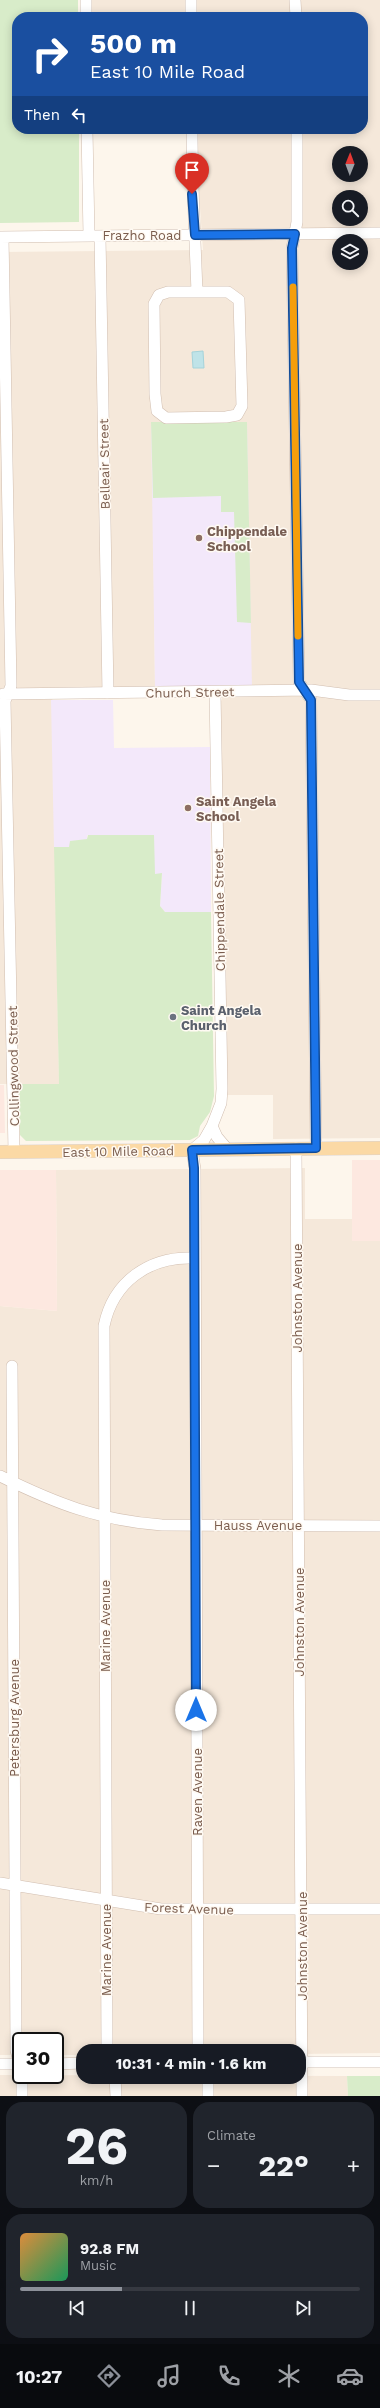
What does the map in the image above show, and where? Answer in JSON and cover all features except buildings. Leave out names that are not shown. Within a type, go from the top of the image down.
[{"type":"main road","name":"East 10 Mile Road","points":[[0,1152],[380,1148]]},
{"type":"street","points":[[86,0],[86,12]]},
{"type":"street","points":[[191,0],[191,12]]},
{"type":"street","points":[[295,0],[296,12]]},
{"type":"street","name":"Belleair Street","points":[[87,134],[94,236],[108,693]]},
{"type":"street","points":[[192,134],[197,292]]},
{"type":"street","points":[[296,134],[297,222],[292,248],[299,682],[311,700],[316,1148]]},
{"type":"street","name":"Frazho Road","points":[[2,237],[380,233]]},
{"type":"street","name":"Collingwood Street","points":[[2,237],[11,686],[4,694],[14,1152]]},
{"type":"street","points":[[168,292],[197,292],[228,292],[239,300],[242,406],[236,415],[232,417],[166,418],[157,411],[155,395],[154,304],[159,295],[168,292]]},
{"type":"street","name":"Church Street","points":[[4,694],[305,690],[380,695]]},
{"type":"street","name":"Chippendale Street","points":[[192,1150],[204,1140],[212,1126],[221,1103],[222,1089],[215,692]]},
{"type":"street","points":[[212,1126],[217,1137],[228,1150]]},
{"type":"street","name":"Johnston Avenue","points":[[296,1148],[301,1909],[300,2044]]},
{"type":"street","name":"Raven Avenue","points":[[192,1150],[194,1168],[198,2044]]},
{"type":"street","name":"Marine Avenue","points":[[107,2044],[103,1339],[108,1311],[120,1288],[138,1272],[164,1260],[194,1258]]},
{"type":"street","name":"Petersburg Avenue","points":[[12,1366],[16,2032]]},
{"type":"street","name":"Hauss Avenue","points":[[0,1476],[47,1499],[104,1517],[149,1524],[195,1526],[380,1526]]},
{"type":"street","name":"Forest Avenue","points":[[0,1883],[142,1907],[197,1910],[380,1909]]},
{"type":"street","points":[[306,2062],[380,2062]]},
{"type":"street","points":[[64,2064],[76,2063]]},
{"type":"street","points":[[0,2064],[12,2065]]},
{"type":"street","points":[[22,2084],[22,2096]]},
{"type":"street","points":[[115,2084],[116,2096]]},
{"type":"street","points":[[208,2084],[208,2096]]},
{"type":"street","name":"Johnston Avenue","points":[[301,2084],[302,2096]]},
{"type":"shaded area","points":[[90,0],[380,0],[380,1138],[273,1139],[273,1095],[226,1095],[220,704],[223,696],[153,498],[155,687],[52,688],[59,1084],[0,1084],[0,252],[203,250],[199,194],[198,134],[368,134],[368,12],[91,12]]},
{"type":"shaded area","points":[[151,422],[247,422],[252,688],[155,687]]},
{"type":"shaded area","points":[[51,700],[113,700],[114,748],[210,747],[211,912],[165,912],[160,906],[162,874],[155,874],[87,835],[87,839],[69,847],[54,847]]},
{"type":"shaded area","points":[[0,1085],[4,1085],[5,1133],[0,1133]]},
{"type":"shaded area","points":[[352,1160],[380,1160],[380,1241],[352,1241]]},
{"type":"shaded area","points":[[305,1168],[305,1219],[352,1219],[352,1241],[380,1241],[380,2053],[306,2054],[306,2044],[76,2044],[76,2055],[64,2055],[64,2032],[12,2032],[12,2055],[0,2055],[0,1306],[57,1311],[56,1170]]},
{"type":"shaded area","points":[[0,1170],[56,1170],[57,1311],[0,1306]]},
{"type":"shaded area","points":[[0,2075],[12,2075],[12,2084],[64,2084],[64,2075],[76,2075],[76,2084],[306,2084],[306,2076],[347,2076],[348,2096],[0,2096]]},
{"type":"green space","points":[[0,0],[78,0],[78,12],[12,12],[12,134],[79,134],[79,222],[0,223]]},
{"type":"green space","points":[[151,422],[247,422],[251,623],[237,622],[234,512],[221,512],[221,496],[153,498]]},
{"type":"green space","points":[[88,835],[154,835],[155,874],[162,873],[160,906],[165,912],[211,912],[214,1096],[210,1112],[200,1126],[198,1136],[190,1140],[26,1141],[20,1135],[18,1088],[21,1088],[21,1084],[59,1084],[54,847],[69,847],[70,841],[87,839]]},
{"type":"green space","points":[[347,2076],[380,2076],[380,2096],[348,2096]]},
{"type":"water","points":[[203,351],[204,368],[193,368],[192,352]]},
{"type":"slow traffic","points":[[293,287],[298,636]]},
{"type":"place","name":"Chippendale School","points":[[199,538]]},
{"type":"place","name":"Saint Angela School","points":[[188,808]]},
{"type":"place","name":"Saint Angela Church","points":[[173,1017]]},
{"type":"route","points":[[192,194],[195,235],[295,234],[292,248],[299,682],[311,700],[316,1148],[192,1150],[194,1168],[196,1710]]}]
